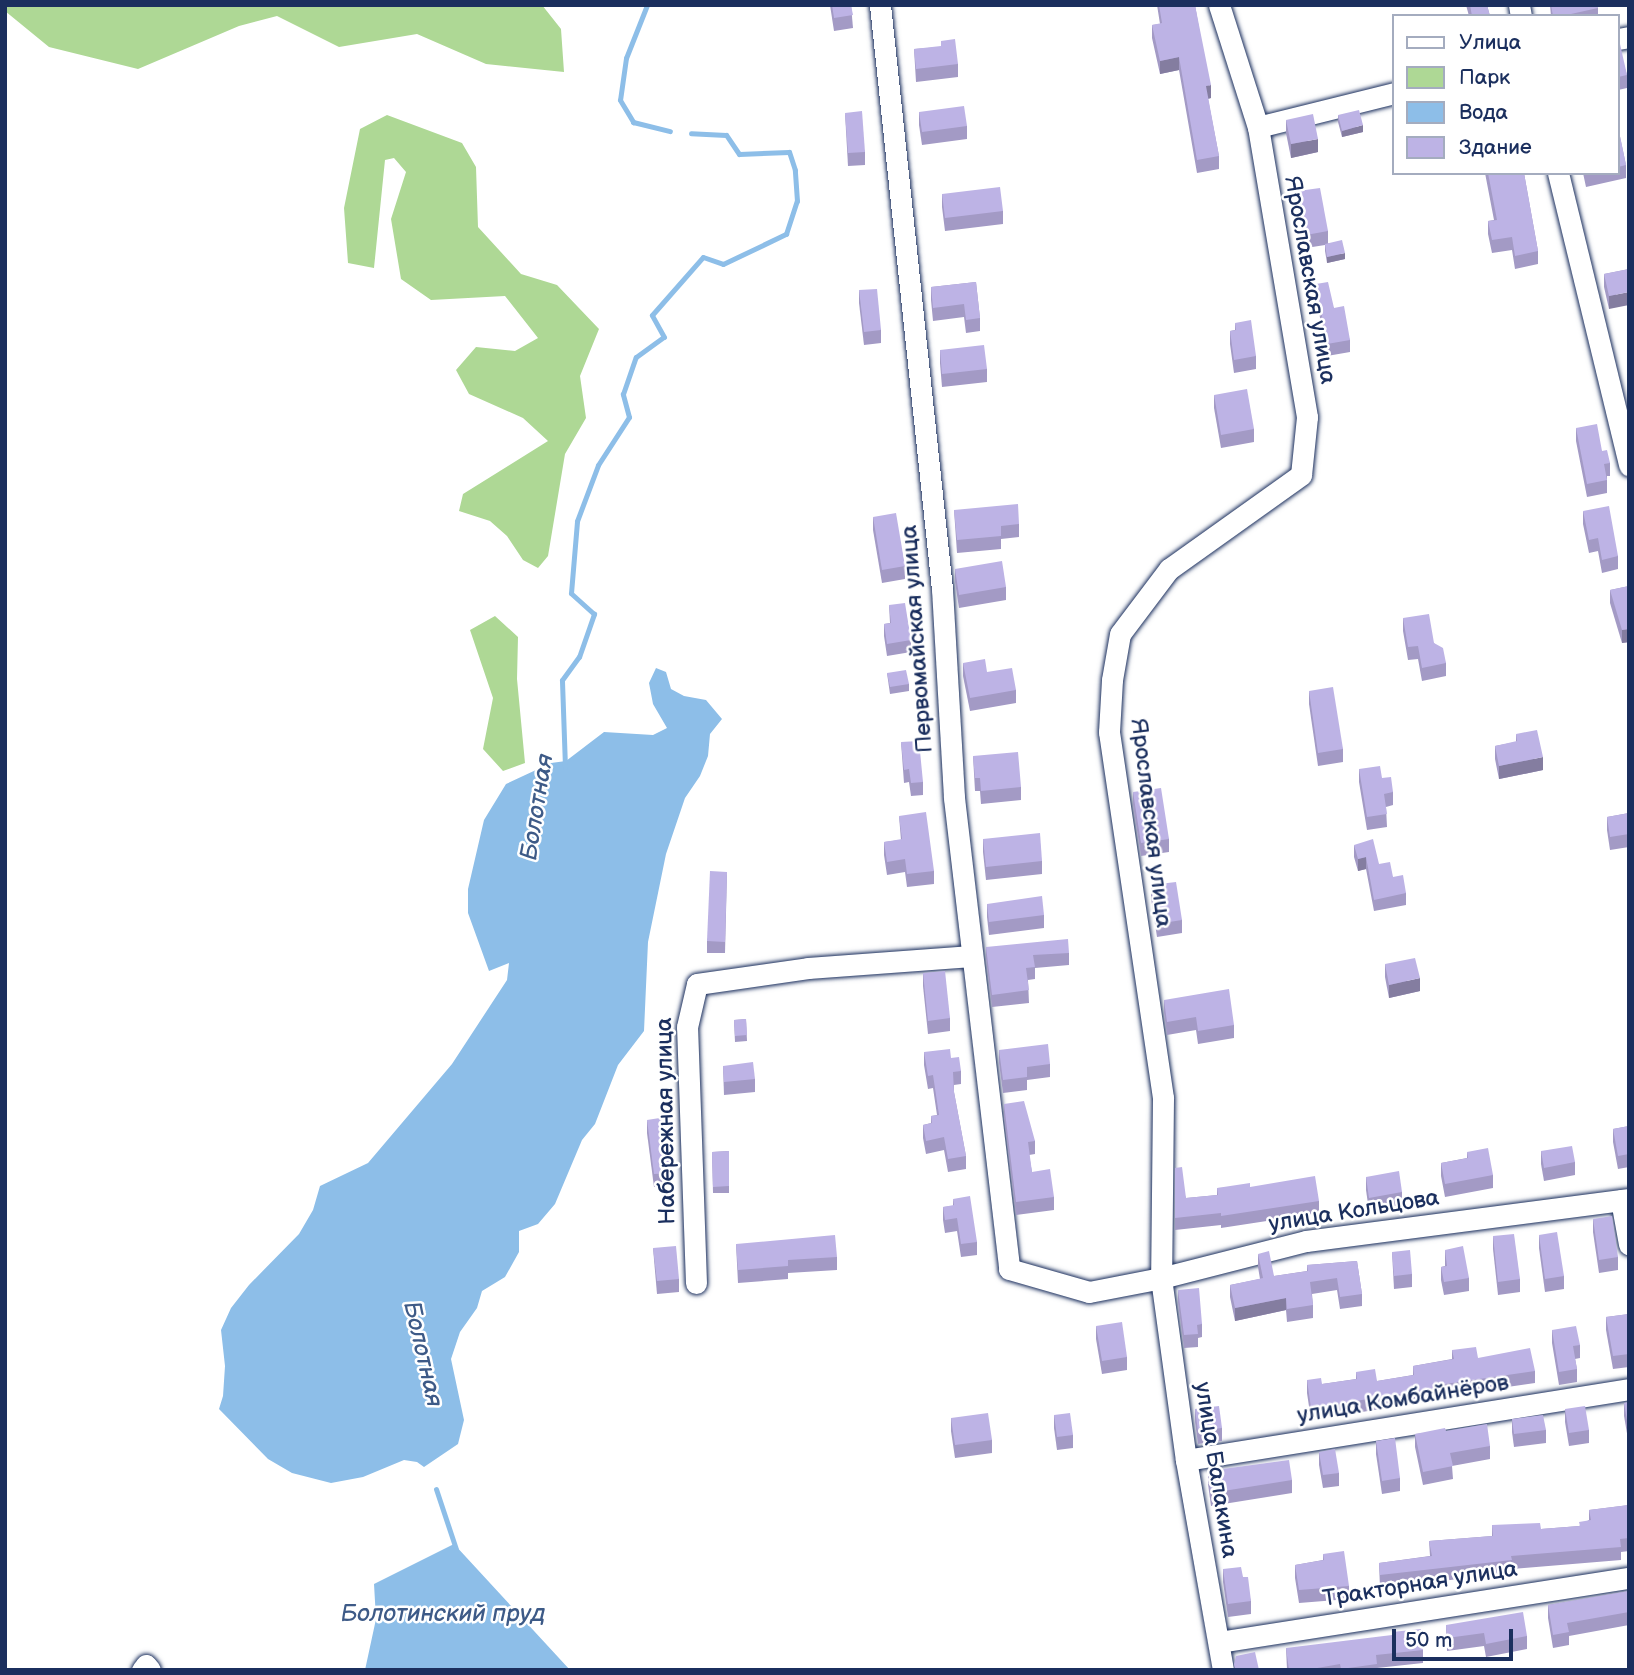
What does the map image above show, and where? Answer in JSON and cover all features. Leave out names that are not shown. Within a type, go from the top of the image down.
[{"type":"street","name":"Первомайская улица","points":[[880,5],[942,589],[954,798],[1009,1269]]},
{"type":"street","name":"Ярославская улица","points":[[1161,1278],[1163,1098],[1110,732],[1112,680],[1120,635],[1169,569],[1301,475],[1307,417],[1258,127],[1219,5]]},
{"type":"street","points":[[1258,127],[1392,94]]},
{"type":"street","points":[[1558,175],[1629,465]]},
{"type":"street","name":"Набережная улица","points":[[696,1283],[687,1027],[697,984],[808,968],[972,956]]},
{"type":"street","points":[[1625,1199],[1629,1244]]},
{"type":"street","name":"улица Кольцова","points":[[1009,1269],[1089,1292],[1161,1278],[1306,1241],[1625,1199]]},
{"type":"street","name":"улица Балакина","points":[[1161,1278],[1186,1460],[1223,1670]]},
{"type":"street","name":"улица Комбайнёров","points":[[1186,1460],[1629,1390]]},
{"type":"street","name":"Тракторная улица","points":[[1219,1642],[1629,1578]]},
{"type":"green space","points":[[5,5],[542,5],[561,29],[564,72],[486,64],[417,34],[339,47],[277,16],[239,26],[138,69],[49,47],[5,11]]},
{"type":"green space","points":[[387,115],[462,143],[476,167],[478,227],[521,274],[557,285],[599,329],[580,376],[586,418],[565,454],[548,556],[538,568],[523,560],[507,536],[490,521],[459,511],[463,494],[548,441],[523,418],[469,394],[456,370],[476,347],[515,351],[538,338],[505,296],[431,300],[401,279],[391,219],[406,172],[394,158],[385,160],[374,268],[348,263],[344,208],[360,129]]},
{"type":"green space","points":[[495,616],[518,637],[517,679],[525,763],[503,771],[483,749],[493,698],[470,630]]},
{"type":"water","points":[[656,668],[666,672],[671,689],[684,696],[706,700],[722,719],[710,734],[708,756],[700,776],[685,798],[666,854],[648,942],[644,1031],[618,1065],[595,1124],[582,1140],[555,1204],[538,1224],[519,1231],[519,1252],[505,1277],[482,1291],[477,1308],[460,1332],[451,1359],[464,1420],[458,1444],[424,1467],[417,1462],[404,1460],[363,1477],[331,1483],[292,1473],[268,1459],[219,1409],[223,1396],[225,1366],[221,1330],[231,1308],[249,1285],[299,1234],[313,1210],[320,1186],[368,1163],[452,1064],[507,980],[509,963],[489,971],[468,913],[468,889],[484,820],[506,784],[551,763],[566,761],[604,732],[653,735],[667,728],[653,704],[649,683]]},
{"type":"water","name":"Болотинский пруд","points":[[454,1544],[570,1670],[365,1670],[376,1619],[374,1584]]},
{"type":"building","points":[[832,5],[851,5],[853,15],[834,18]]},
{"type":"building","points":[[1159,5],[1195,5],[1211,85],[1206,86],[1219,156],[1197,160],[1179,57],[1160,61],[1152,25],[1162,23]]},
{"type":"building","points":[[1470,5],[1487,5],[1489,14],[1472,14]]},
{"type":"building","points":[[1551,5],[1598,5],[1598,8],[1571,14],[1553,14]]},
{"type":"building","points":[[955,39],[958,64],[916,69],[914,49],[941,46],[941,41]]},
{"type":"building","points":[[1620,44],[1627,75],[1620,77]]},
{"type":"building","points":[[964,106],[967,126],[922,132],[919,112]]},
{"type":"building","points":[[1359,110],[1363,125],[1342,131],[1338,115]]},
{"type":"building","points":[[862,111],[865,152],[848,153],[845,113]]},
{"type":"building","points":[[1313,114],[1318,139],[1291,144],[1286,120]]},
{"type":"building","points":[[1620,136],[1626,165],[1620,166]]},
{"type":"building","points":[[1488,175],[1524,175],[1538,251],[1515,256],[1512,237],[1492,240],[1488,221],[1497,220]]},
{"type":"building","points":[[1000,187],[1003,211],[945,218],[942,194]]},
{"type":"building","points":[[1320,188],[1328,231],[1306,235],[1298,191]]},
{"type":"building","points":[[1342,240],[1345,253],[1327,257],[1325,244]]},
{"type":"building","points":[[1629,269],[1629,292],[1609,296],[1604,274]]},
{"type":"building","points":[[976,282],[980,318],[966,320],[964,304],[933,308],[931,287]]},
{"type":"building","points":[[1328,282],[1334,308],[1344,306],[1350,340],[1327,344],[1316,284]]},
{"type":"building","points":[[877,289],[881,330],[864,332],[859,290]]},
{"type":"building","points":[[1251,320],[1256,356],[1234,360],[1230,331],[1236,330],[1235,323]]},
{"type":"building","points":[[984,345],[987,369],[942,374],[940,350]]},
{"type":"building","points":[[1247,389],[1254,429],[1221,435],[1214,395]]},
{"type":"building","points":[[1597,424],[1602,451],[1607,450],[1610,463],[1604,464],[1607,480],[1587,484],[1576,428]]},
{"type":"building","points":[[1018,504],[1019,524],[1001,526],[1001,536],[957,540],[954,510]]},
{"type":"building","points":[[1609,506],[1618,556],[1602,560],[1598,538],[1589,540],[1583,511]]},
{"type":"building","points":[[896,513],[905,566],[882,570],[873,517]]},
{"type":"building","points":[[1002,561],[1006,587],[959,595],[955,569]]},
{"type":"building","points":[[1629,586],[1629,629],[1622,630],[1610,590]]},
{"type":"building","points":[[905,603],[911,640],[887,644],[884,624],[891,623],[889,605]]},
{"type":"building","points":[[1429,614],[1434,643],[1443,648],[1446,663],[1422,668],[1418,646],[1408,647],[1403,618]]},
{"type":"building","points":[[985,659],[987,672],[1012,668],[1016,690],[970,698],[963,663]]},
{"type":"building","points":[[906,670],[909,684],[890,687],[887,673]]},
{"type":"building","points":[[1333,687],[1343,749],[1318,753],[1309,691]]},
{"type":"building","points":[[1537,730],[1543,757],[1499,766],[1495,746],[1517,741],[1516,734]]},
{"type":"building","points":[[919,741],[923,782],[911,783],[909,769],[904,770],[901,742]]},
{"type":"building","points":[[1018,752],[1021,787],[981,791],[980,778],[975,778],[973,756]]},
{"type":"building","points":[[1380,766],[1382,778],[1391,777],[1393,792],[1384,794],[1387,814],[1367,817],[1359,769]]},
{"type":"building","points":[[1161,788],[1169,839],[1141,843],[1133,792]]},
{"type":"building","points":[[926,812],[934,871],[907,874],[905,859],[887,862],[884,842],[902,839],[899,816]]},
{"type":"building","points":[[1629,813],[1629,834],[1610,837],[1607,817]]},
{"type":"building","points":[[1040,833],[1042,861],[986,867],[983,839]]},
{"type":"building","points":[[1373,839],[1379,864],[1390,862],[1393,877],[1403,875],[1406,893],[1374,900],[1366,857],[1358,859],[1354,845]]},
{"type":"building","points":[[710,871],[727,872],[725,942],[707,941]]},
{"type":"building","points":[[1176,882],[1182,920],[1157,924],[1151,885]]},
{"type":"building","points":[[1042,896],[1044,915],[989,922],[987,904]]},
{"type":"building","points":[[1068,939],[1069,953],[1033,955],[1035,967],[1026,968],[1029,990],[992,995],[986,947]]},
{"type":"building","points":[[1415,958],[1420,978],[1389,985],[1385,964]]},
{"type":"building","points":[[945,971],[950,1018],[928,1021],[923,973]]},
{"type":"building","points":[[1229,989],[1234,1025],[1198,1031],[1196,1017],[1167,1022],[1164,1000]]},
{"type":"building","points":[[746,1019],[747,1035],[735,1036],[734,1020]]},
{"type":"building","points":[[1048,1044],[1050,1064],[1027,1067],[1027,1077],[1003,1080],[999,1050]]},
{"type":"building","points":[[950,1049],[951,1058],[959,1057],[961,1071],[953,1072],[954,1092],[966,1156],[948,1159],[944,1137],[926,1141],[923,1125],[932,1123],[931,1116],[939,1115],[933,1075],[928,1076],[924,1052]]},
{"type":"building","points":[[753,1062],[755,1079],[724,1082],[723,1066]]},
{"type":"building","points":[[1024,1101],[1035,1141],[1028,1142],[1032,1172],[1050,1169],[1054,1197],[1016,1202],[1004,1104]]},
{"type":"building","points":[[666,1117],[673,1173],[654,1174],[647,1120]]},
{"type":"building","points":[[1629,1126],[1629,1154],[1618,1156],[1613,1129]]},
{"type":"building","points":[[1572,1146],[1575,1162],[1544,1168],[1541,1151]]},
{"type":"building","points":[[1488,1148],[1493,1175],[1445,1184],[1441,1163],[1468,1158],[1467,1152]]},
{"type":"building","points":[[729,1151],[729,1186],[713,1187],[712,1152]]},
{"type":"building","points":[[1182,1167],[1186,1198],[1218,1195],[1217,1188],[1250,1183],[1250,1187],[1315,1176],[1319,1201],[1221,1216],[1221,1213],[1175,1218],[1175,1168]]},
{"type":"building","points":[[1399,1171],[1402,1192],[1369,1198],[1366,1177]]},
{"type":"building","points":[[970,1196],[977,1242],[961,1244],[957,1218],[945,1220],[943,1207],[954,1205],[953,1199]]},
{"type":"building","points":[[1612,1216],[1618,1257],[1599,1260],[1593,1219]]},
{"type":"building","points":[[1557,1232],[1564,1276],[1545,1279],[1539,1235]]},
{"type":"building","points":[[1514,1234],[1520,1279],[1498,1282],[1493,1236]]},
{"type":"building","points":[[835,1235],[837,1257],[788,1260],[788,1266],[738,1270],[736,1244]]},
{"type":"building","points":[[676,1246],[679,1279],[657,1281],[653,1248]]},
{"type":"building","points":[[1463,1246],[1469,1278],[1444,1282],[1441,1267],[1447,1266],[1445,1250]]},
{"type":"building","points":[[1410,1250],[1412,1274],[1394,1276],[1392,1252]]},
{"type":"building","points":[[1269,1251],[1274,1276],[1308,1271],[1307,1265],[1357,1261],[1362,1294],[1340,1297],[1337,1278],[1310,1282],[1313,1305],[1287,1309],[1286,1298],[1235,1308],[1230,1285],[1263,1278],[1258,1254]]},
{"type":"building","points":[[1199,1288],[1202,1324],[1197,1325],[1198,1334],[1184,1335],[1178,1290]]},
{"type":"building","points":[[1629,1314],[1629,1354],[1613,1356],[1606,1317]]},
{"type":"building","points":[[1122,1322],[1127,1357],[1102,1361],[1096,1326]]},
{"type":"building","points":[[1576,1326],[1580,1345],[1573,1346],[1577,1369],[1559,1372],[1552,1330]]},
{"type":"building","points":[[1476,1347],[1478,1358],[1530,1348],[1535,1371],[1311,1408],[1307,1380],[1321,1378],[1322,1384],[1357,1379],[1356,1372],[1375,1369],[1377,1381],[1414,1375],[1413,1366],[1454,1359],[1452,1350]]},
{"type":"building","points":[[1629,1402],[1629,1432],[1624,1403]]},
{"type":"building","points":[[1219,1406],[1222,1428],[1198,1431],[1195,1409]]},
{"type":"building","points":[[1585,1406],[1589,1430],[1569,1433],[1565,1409]]},
{"type":"building","points":[[988,1413],[992,1440],[955,1445],[951,1418]]},
{"type":"building","points":[[1070,1413],[1073,1435],[1057,1437],[1054,1415]]},
{"type":"building","points":[[1543,1415],[1546,1430],[1514,1434],[1512,1419]]},
{"type":"building","points":[[1487,1424],[1490,1446],[1450,1453],[1453,1466],[1423,1472],[1415,1434]]},
{"type":"building","points":[[1395,1438],[1400,1478],[1382,1481],[1376,1441]]},
{"type":"building","points":[[1335,1449],[1339,1473],[1323,1475],[1319,1452]]},
{"type":"building","points":[[1289,1460],[1292,1480],[1211,1493],[1208,1471]]},
{"type":"building","points":[[1629,1505],[1629,1538],[1620,1539],[1621,1547],[1511,1556],[1512,1560],[1380,1575],[1379,1563],[1432,1556],[1429,1541],[1493,1536],[1492,1525],[1540,1523],[1541,1529],[1580,1526],[1579,1522],[1591,1520],[1589,1510]]},
{"type":"building","points":[[1344,1551],[1349,1586],[1299,1590],[1295,1565],[1324,1560],[1323,1554]]},
{"type":"building","points":[[1241,1567],[1243,1577],[1248,1577],[1251,1601],[1228,1604],[1223,1569]]},
{"type":"building","points":[[1629,1591],[1629,1612],[1567,1623],[1569,1632],[1553,1635],[1548,1605]]},
{"type":"building","points":[[1523,1612],[1527,1636],[1486,1644],[1484,1633],[1447,1638],[1446,1625]]},
{"type":"building","points":[[1421,1629],[1423,1650],[1376,1655],[1377,1664],[1341,1669],[1340,1664],[1289,1670],[1286,1648]]},
{"type":"building","points":[[1255,1652],[1259,1670],[1235,1670],[1236,1656]]},
{"type":"waterway","name":"Болотная","points":[[647,5],[626,58],[620,100],[633,122],[670,131]]},
{"type":"waterway","name":"Болотная","points":[[565,767],[562,680],[579,657],[594,614],[571,593],[577,521],[598,465],[629,417],[623,394],[636,357],[664,337],[652,315],[703,257],[723,264],[786,234],[797,201],[795,170],[789,152],[739,154],[726,135],[691,133]]},
{"type":"waterway","name":"Болотная","points":[[436,1489],[456,1549]]}]
